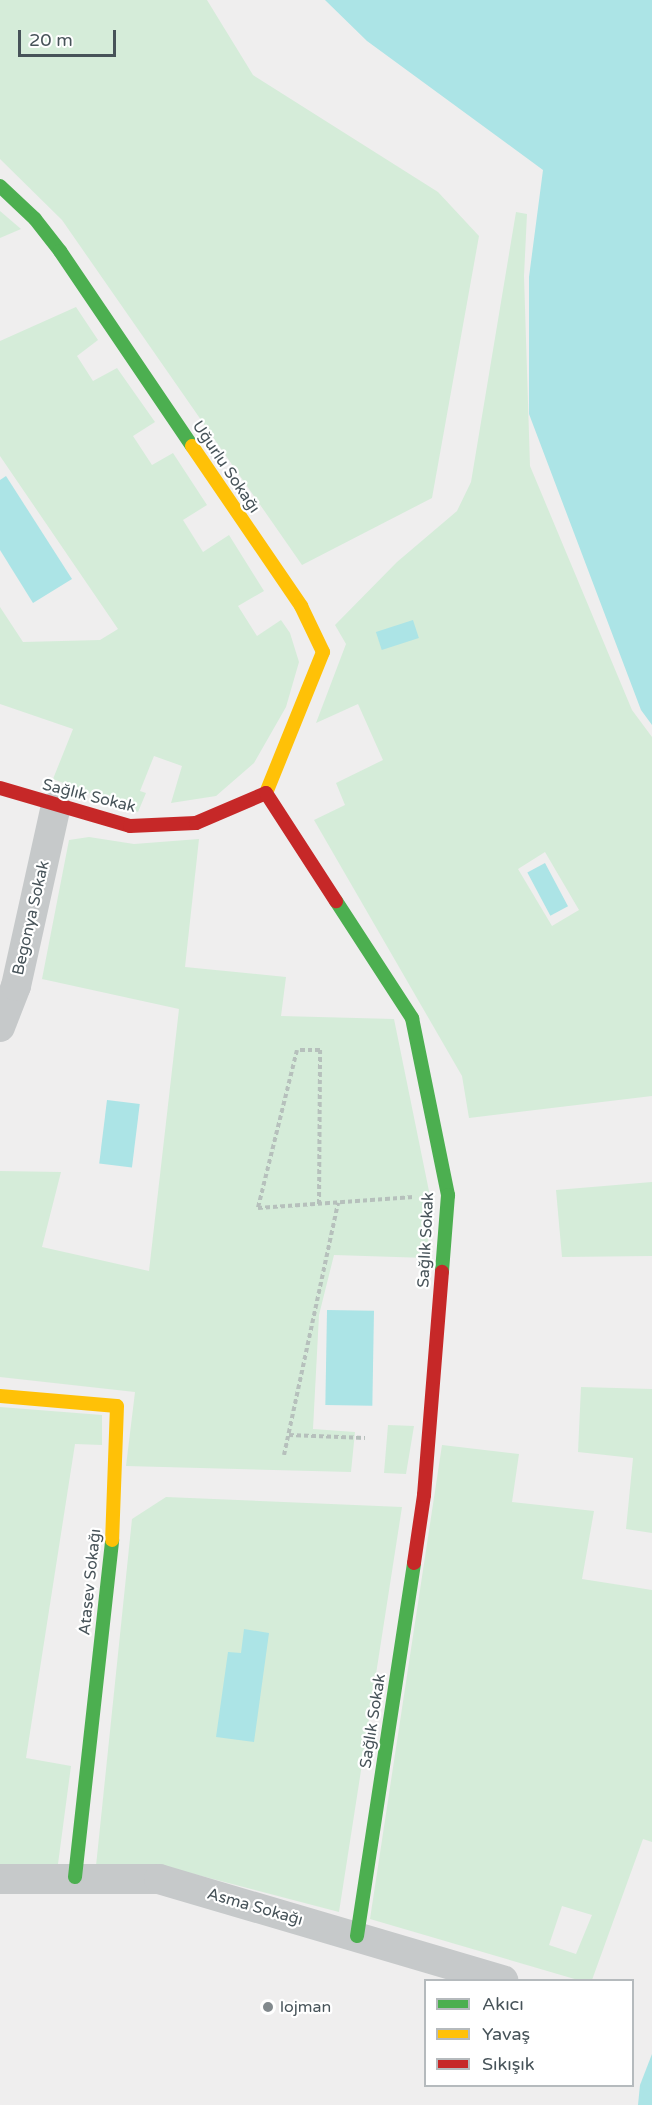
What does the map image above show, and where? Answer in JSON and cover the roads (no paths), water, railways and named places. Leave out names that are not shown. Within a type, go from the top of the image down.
[{"type":"street","name":"Uğurlu Sokağı","points":[[0,186],[35,219],[60,251],[301,606],[323,652],[266,793]]},
{"type":"street","name":"Sağlık Sokak","points":[[0,788],[130,826],[196,823],[266,793],[412,1018],[448,1195],[424,1495],[357,1936]]},
{"type":"street","name":"Begonya Sokak","points":[[0,1027],[18,975],[56,806]]},
{"type":"street","name":"Atasev Sokağı","points":[[0,1396],[117,1406],[116,1499],[75,1877]]},
{"type":"street","name":"Asma Sokağı","points":[[0,1879],[75,1877],[159,1879],[500,1979]]},
{"type":"water","points":[[325,0],[652,0],[652,725],[641,710],[529,414],[529,277],[543,170],[367,41]]},
{"type":"water","points":[[6,476],[72,579],[33,603],[0,550],[0,480]]},
{"type":"water","points":[[413,620],[419,638],[382,650],[376,632]]},
{"type":"water","points":[[545,863],[568,906],[550,916],[527,872]]},
{"type":"water","points":[[107,1100],[140,1104],[132,1168],[99,1164]]},
{"type":"water","points":[[327,1310],[374,1311],[372,1406],[325,1405]]},
{"type":"water","points":[[244,1629],[269,1633],[254,1742],[216,1737],[228,1652],[241,1653]]},
{"type":"water","points":[[652,2054],[652,2105],[638,2105],[640,2085]]},
{"type":"place","name":"lojman","points":[[268,2007]]}]
